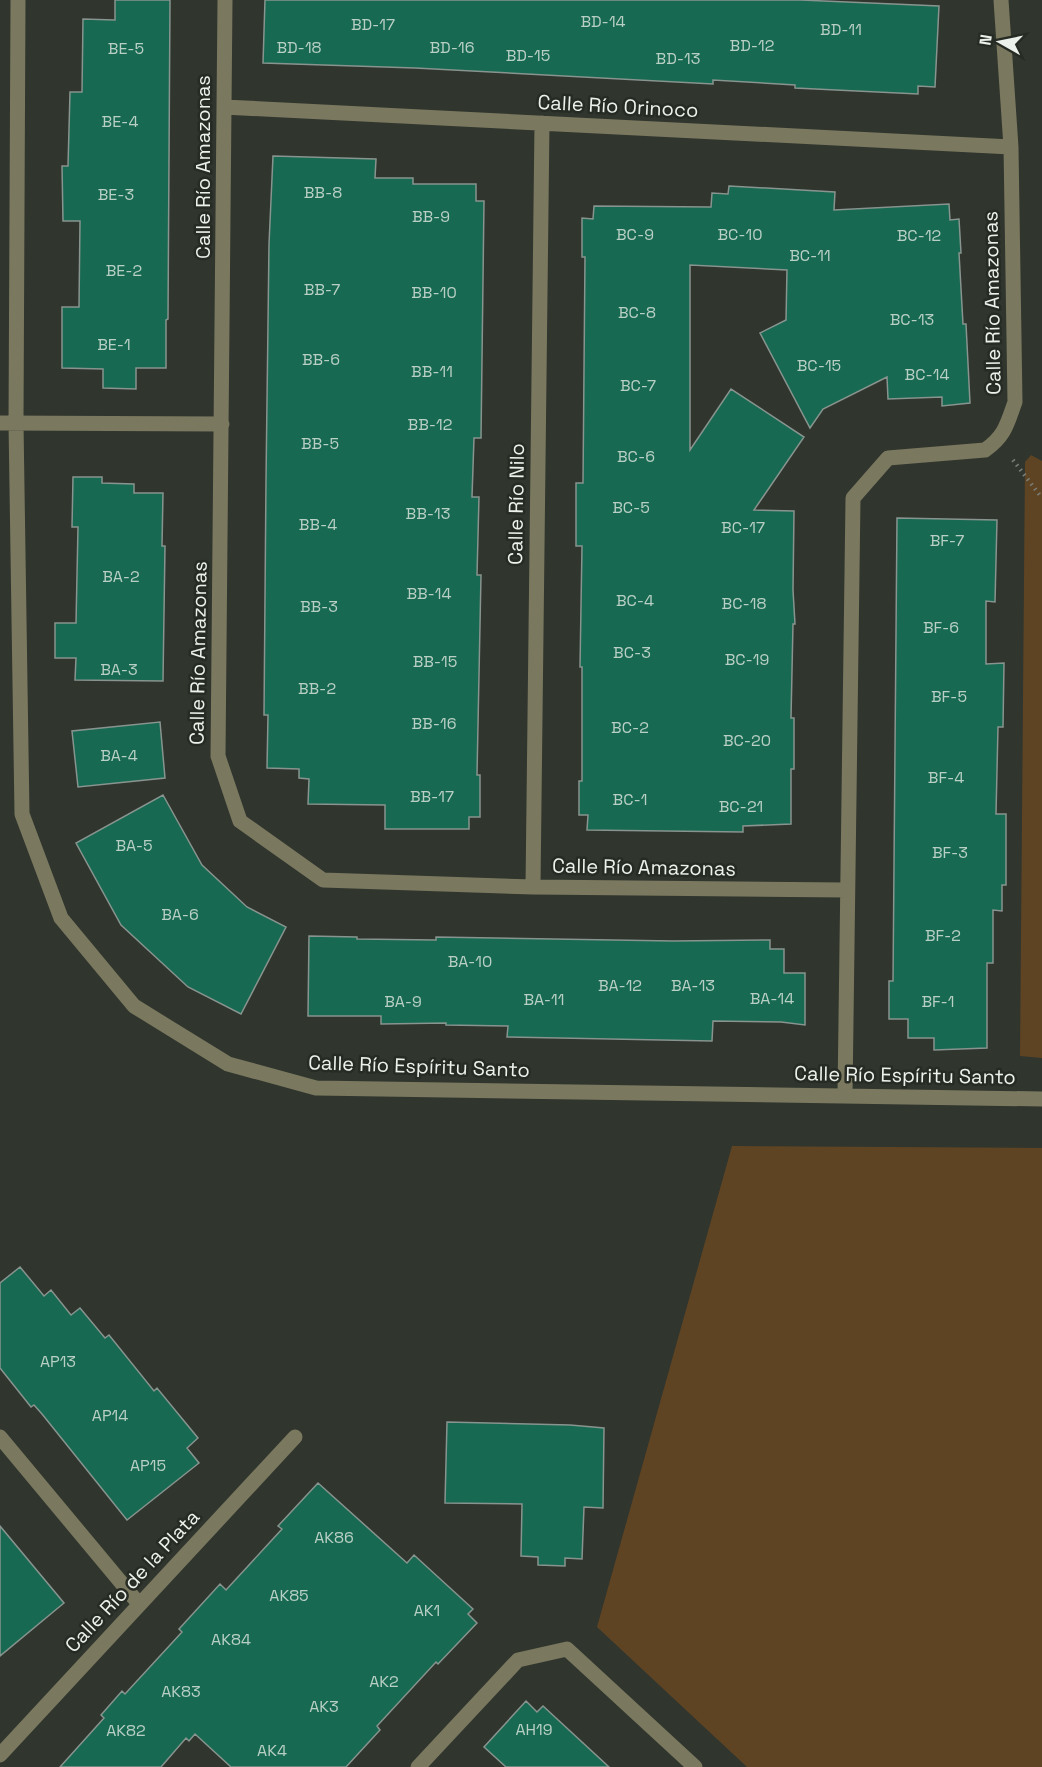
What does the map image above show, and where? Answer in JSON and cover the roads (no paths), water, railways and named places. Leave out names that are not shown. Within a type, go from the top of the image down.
[{"type":"street","name":"Calle Río Espíritu Santo","points":[[18,0],[16,423],[21,814],[61,918],[134,1006],[228,1064],[316,1088],[1042,1099]]},
{"type":"street","name":"Calle Río Amazonas","points":[[225,0],[218,756],[240,821],[323,880],[533,887],[847,890],[853,498],[888,458],[985,450],[998,441],[1015,402],[1011,147],[1001,0]]},
{"type":"street","name":"Calle Río Orinoco","points":[[224,107],[1011,147]]},
{"type":"street","name":"Calle Río Nilo","points":[[533,887],[542,123]]},
{"type":"street","points":[[0,423],[222,424]]},
{"type":"street","points":[[845,1095],[847,890]]},
{"type":"street","points":[[0,1437],[139,1604]]},
{"type":"street","name":"Calle Río de la Plata","points":[[0,1755],[295,1437]]},
{"type":"street","points":[[418,1767],[518,1660],[567,1649],[695,1767]]}]
